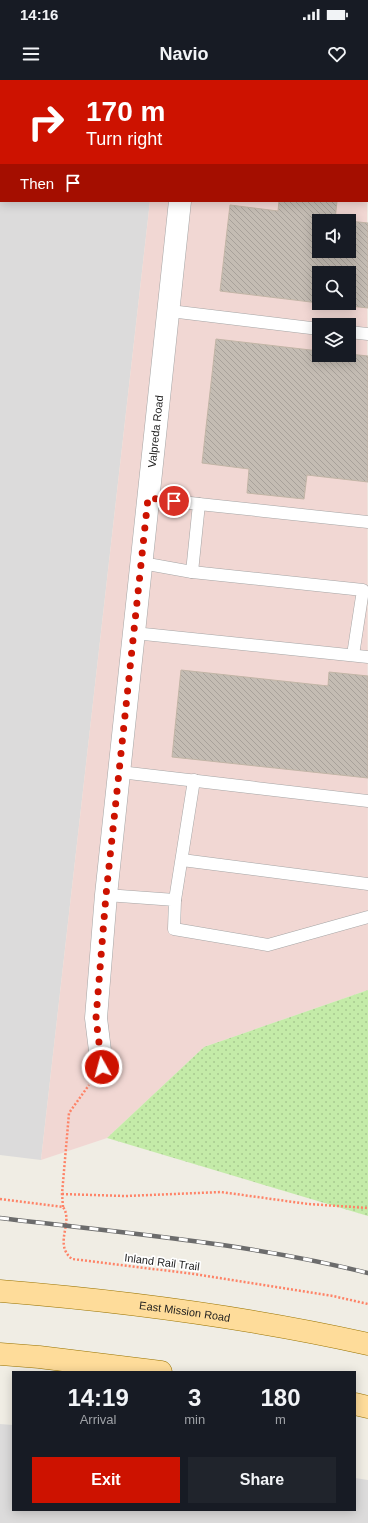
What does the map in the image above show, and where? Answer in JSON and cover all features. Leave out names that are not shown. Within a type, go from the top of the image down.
[{"type":"main road","name":"East Mission Road","points":[[0,1291],[68,1297],[290,1327],[368,1344]]},
{"type":"main road","points":[[0,1354],[39,1357],[153,1371]]},
{"type":"main road","points":[[356,1404],[368,1407]]},
{"type":"street","name":"Valpreda Road","points":[[102,1067],[96,1018],[106,895],[148,498],[170,311],[180,202]]},
{"type":"lane","points":[[170,311],[312,328]]},
{"type":"lane","points":[[356,333],[368,334]]},
{"type":"lane","points":[[148,498],[368,522]]},
{"type":"lane","points":[[192,572],[199,504]]},
{"type":"lane","points":[[142,563],[192,572],[366,589],[353,655]]},
{"type":"lane","points":[[134,633],[368,657]]},
{"type":"lane","points":[[120,772],[368,801]]},
{"type":"lane","points":[[194,780],[175,900],[174,929],[268,945],[368,917]]},
{"type":"lane","points":[[182,860],[368,884]]},
{"type":"lane","points":[[106,895],[175,900]]},
{"type":"path","name":"Inland Rail Trail","points":[[102,1067],[69,1113],[62,1194],[63,1207],[66,1215],[64,1249],[67,1255],[72,1259],[231,1280],[333,1296],[368,1304]]},
{"type":"path","points":[[62,1194],[125,1196],[221,1192],[308,1204],[368,1208]]},
{"type":"path","points":[[0,1199],[63,1207]]},
{"type":"shaded area","points":[[0,202],[150,202],[41,1160],[0,1155]]},
{"type":"shaded area","points":[[150,202],[367,202],[368,990],[204,1047],[107,1138],[41,1160]]},
{"type":"shaded area","points":[[0,1424],[12,1425],[12,1511],[356,1511],[356,1478],[368,1480],[368,1523],[0,1523]]},
{"type":"green space","points":[[368,990],[368,1216],[107,1138],[204,1047]]},
{"type":"building","points":[[279,202],[337,202],[336,214],[312,214],[312,258],[356,258],[356,222],[368,223],[368,308],[356,307],[356,266],[312,266],[312,302],[220,291],[230,205],[278,211]]},
{"type":"building","points":[[216,339],[312,350],[312,362],[356,362],[356,355],[368,356],[368,482],[307,475],[304,499],[247,493],[249,469],[202,463]]},
{"type":"building","points":[[181,670],[328,686],[329,672],[368,676],[368,778],[172,757]]},
{"type":"railway","points":[[0,1218],[231,1246],[368,1273]]},
{"type":"route","points":[[102,1067],[96,1018],[106,895],[148,498],[174,501]]}]
